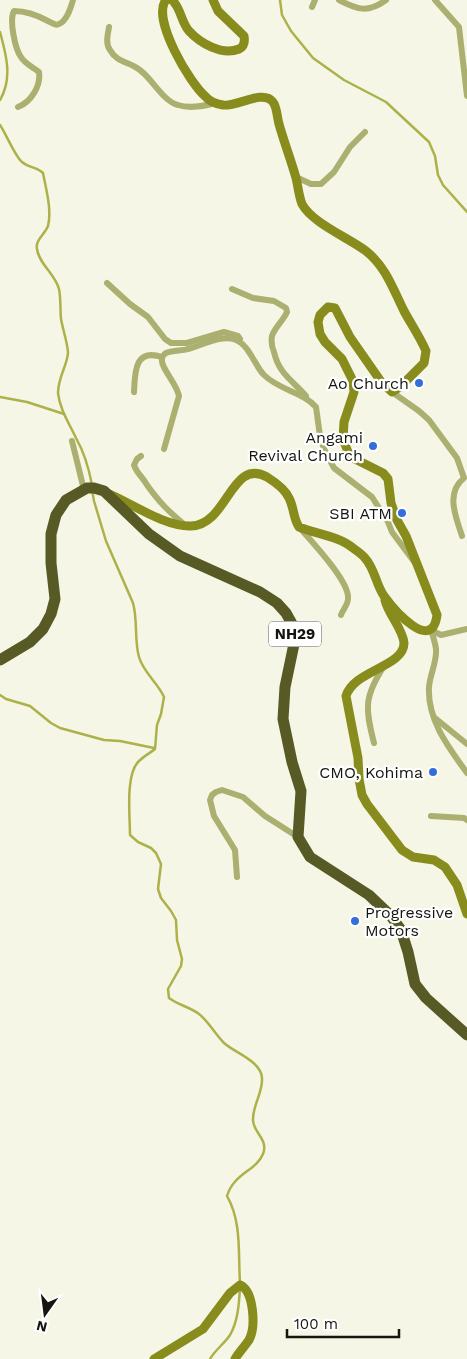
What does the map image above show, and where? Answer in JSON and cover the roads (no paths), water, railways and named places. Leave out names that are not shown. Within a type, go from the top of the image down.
[{"type":"highway","points":[[0,660],[30,642],[43,629],[51,614],[55,598],[51,563],[51,534],[56,515],[66,500],[84,490],[94,488],[104,491]]},
{"type":"highway","name":"NH29","points":[[104,491],[149,534],[180,556],[260,592],[277,603],[293,625],[296,631],[285,687],[283,719],[292,762],[301,791],[298,836]]},
{"type":"highway","points":[[298,836],[310,857],[369,895],[391,916],[401,930],[415,984],[426,998],[467,1035]]},
{"type":"main road","points":[[213,0],[218,11],[244,36],[243,46],[239,49],[224,51],[211,47],[188,30],[177,4],[167,1],[163,8],[165,26],[184,68],[199,91],[208,99],[223,105],[235,104],[256,98],[272,100],[275,104],[302,204],[322,224],[366,252],[390,278],[405,312],[426,350],[424,363],[400,387],[392,392],[382,383],[350,337],[338,310],[333,306],[328,307],[320,315],[318,322],[320,334],[325,342],[342,359],[353,381],[354,392],[344,422],[343,438],[348,452],[355,459],[383,473],[388,479],[391,503],[436,615],[434,627],[431,630],[424,631],[403,619],[383,595]]},
{"type":"main road","points":[[104,491],[162,520],[192,526],[206,523],[217,512],[237,482],[248,474],[263,475],[289,497],[299,527],[350,546],[365,558],[373,571],[404,644],[396,658],[354,682],[348,689],[346,696],[357,750],[358,779],[362,795],[372,812],[402,850],[413,857],[434,860],[445,867],[457,885],[467,914]]},
{"type":"main road","points":[[154,1359],[203,1329],[230,1293],[240,1285],[245,1288],[250,1297],[252,1331],[249,1339],[235,1359]]},
{"type":"street","points":[[18,107],[24,105],[31,98],[40,77],[39,72],[21,58],[18,51],[11,21],[14,11],[33,14],[54,24],[59,24],[64,20],[73,0]]},
{"type":"street","points":[[312,7],[315,0]]},
{"type":"street","points":[[339,0],[354,8],[364,9],[386,0]]},
{"type":"street","points":[[436,0],[459,27],[467,96]]},
{"type":"street","points":[[109,27],[108,48],[119,60],[140,69],[170,101],[176,105],[191,106],[218,103]]},
{"type":"street","points":[[296,177],[311,184],[321,184],[334,172],[356,140],[365,132]]},
{"type":"street","points":[[107,283],[148,317],[164,339],[171,343],[187,343],[224,332],[238,336],[265,377],[312,403]]},
{"type":"street","points":[[232,289],[253,298],[274,301],[286,308],[287,312],[271,342],[276,360],[285,376],[312,403],[317,412],[320,436],[324,449],[334,468],[372,497],[392,532],[417,566]]},
{"type":"street","points":[[164,449],[179,396],[172,379],[163,368],[162,357],[165,353],[188,349],[226,338],[235,339],[242,343]]},
{"type":"street","points":[[134,392],[135,368],[139,361],[149,355],[162,357]]},
{"type":"street","points":[[392,392],[424,415],[457,458],[464,478],[456,488],[453,497],[453,508],[462,536]]},
{"type":"street","points":[[72,441],[84,490]]},
{"type":"street","points":[[141,456],[134,465],[140,477],[163,507],[186,526]]},
{"type":"street","points":[[299,527],[329,562],[346,588],[348,604],[341,615]]},
{"type":"street","points":[[431,630],[441,635],[467,629]]},
{"type":"street","points":[[431,630],[436,650],[429,689],[430,703],[438,729],[445,743],[467,773]]},
{"type":"street","points":[[374,743],[367,705],[371,688],[384,665]]},
{"type":"street","points":[[435,718],[467,744]]},
{"type":"street","points":[[237,877],[235,850],[214,816],[210,800],[216,792],[222,790],[243,797],[265,816],[298,836]]},
{"type":"street","points":[[431,816],[464,818],[467,820]]},
{"type":"street","points":[[457,885],[467,899]]},
{"type":"waterway","points":[[280,0],[282,15],[291,31],[313,58],[344,80],[386,102],[429,142],[435,156],[438,175],[443,185],[467,212]]},
{"type":"waterway","points":[[0,32],[7,66],[6,83],[0,100]]},
{"type":"waterway","points":[[0,125],[20,160],[43,173],[48,200],[49,220],[47,229],[37,243],[37,249],[38,254],[59,289],[61,319],[68,352],[58,393],[63,411],[84,455],[92,485]]},
{"type":"waterway","points":[[0,397],[27,402],[64,414]]},
{"type":"waterway","points":[[92,490],[106,541],[133,603],[139,657],[144,668],[164,697],[157,725],[155,749],[141,759],[135,767],[130,785],[129,807],[130,835],[156,853],[161,864],[158,889],[161,898],[176,920],[177,940],[182,959],[181,966],[168,989],[169,998],[199,1014],[224,1043],[247,1058],[261,1072],[262,1083],[253,1124],[264,1144],[263,1154],[260,1160],[235,1182],[227,1196],[232,1206],[237,1227],[240,1283]]},
{"type":"waterway","points":[[0,695],[6,699],[30,706],[60,728],[104,740],[120,741],[154,748]]},
{"type":"waterway","points":[[210,1359],[233,1330],[238,1312],[240,1288]]},
{"type":"place","name":"Ao Church","points":[[419,383]]},
{"type":"place","name":"Angami Revival Church","points":[[373,446]]},
{"type":"place","name":"SBI ATM","points":[[402,513]]},
{"type":"place","name":"CMO, Kohima","points":[[433,772]]},
{"type":"place","name":"Progressive Motors","points":[[355,921]]}]
